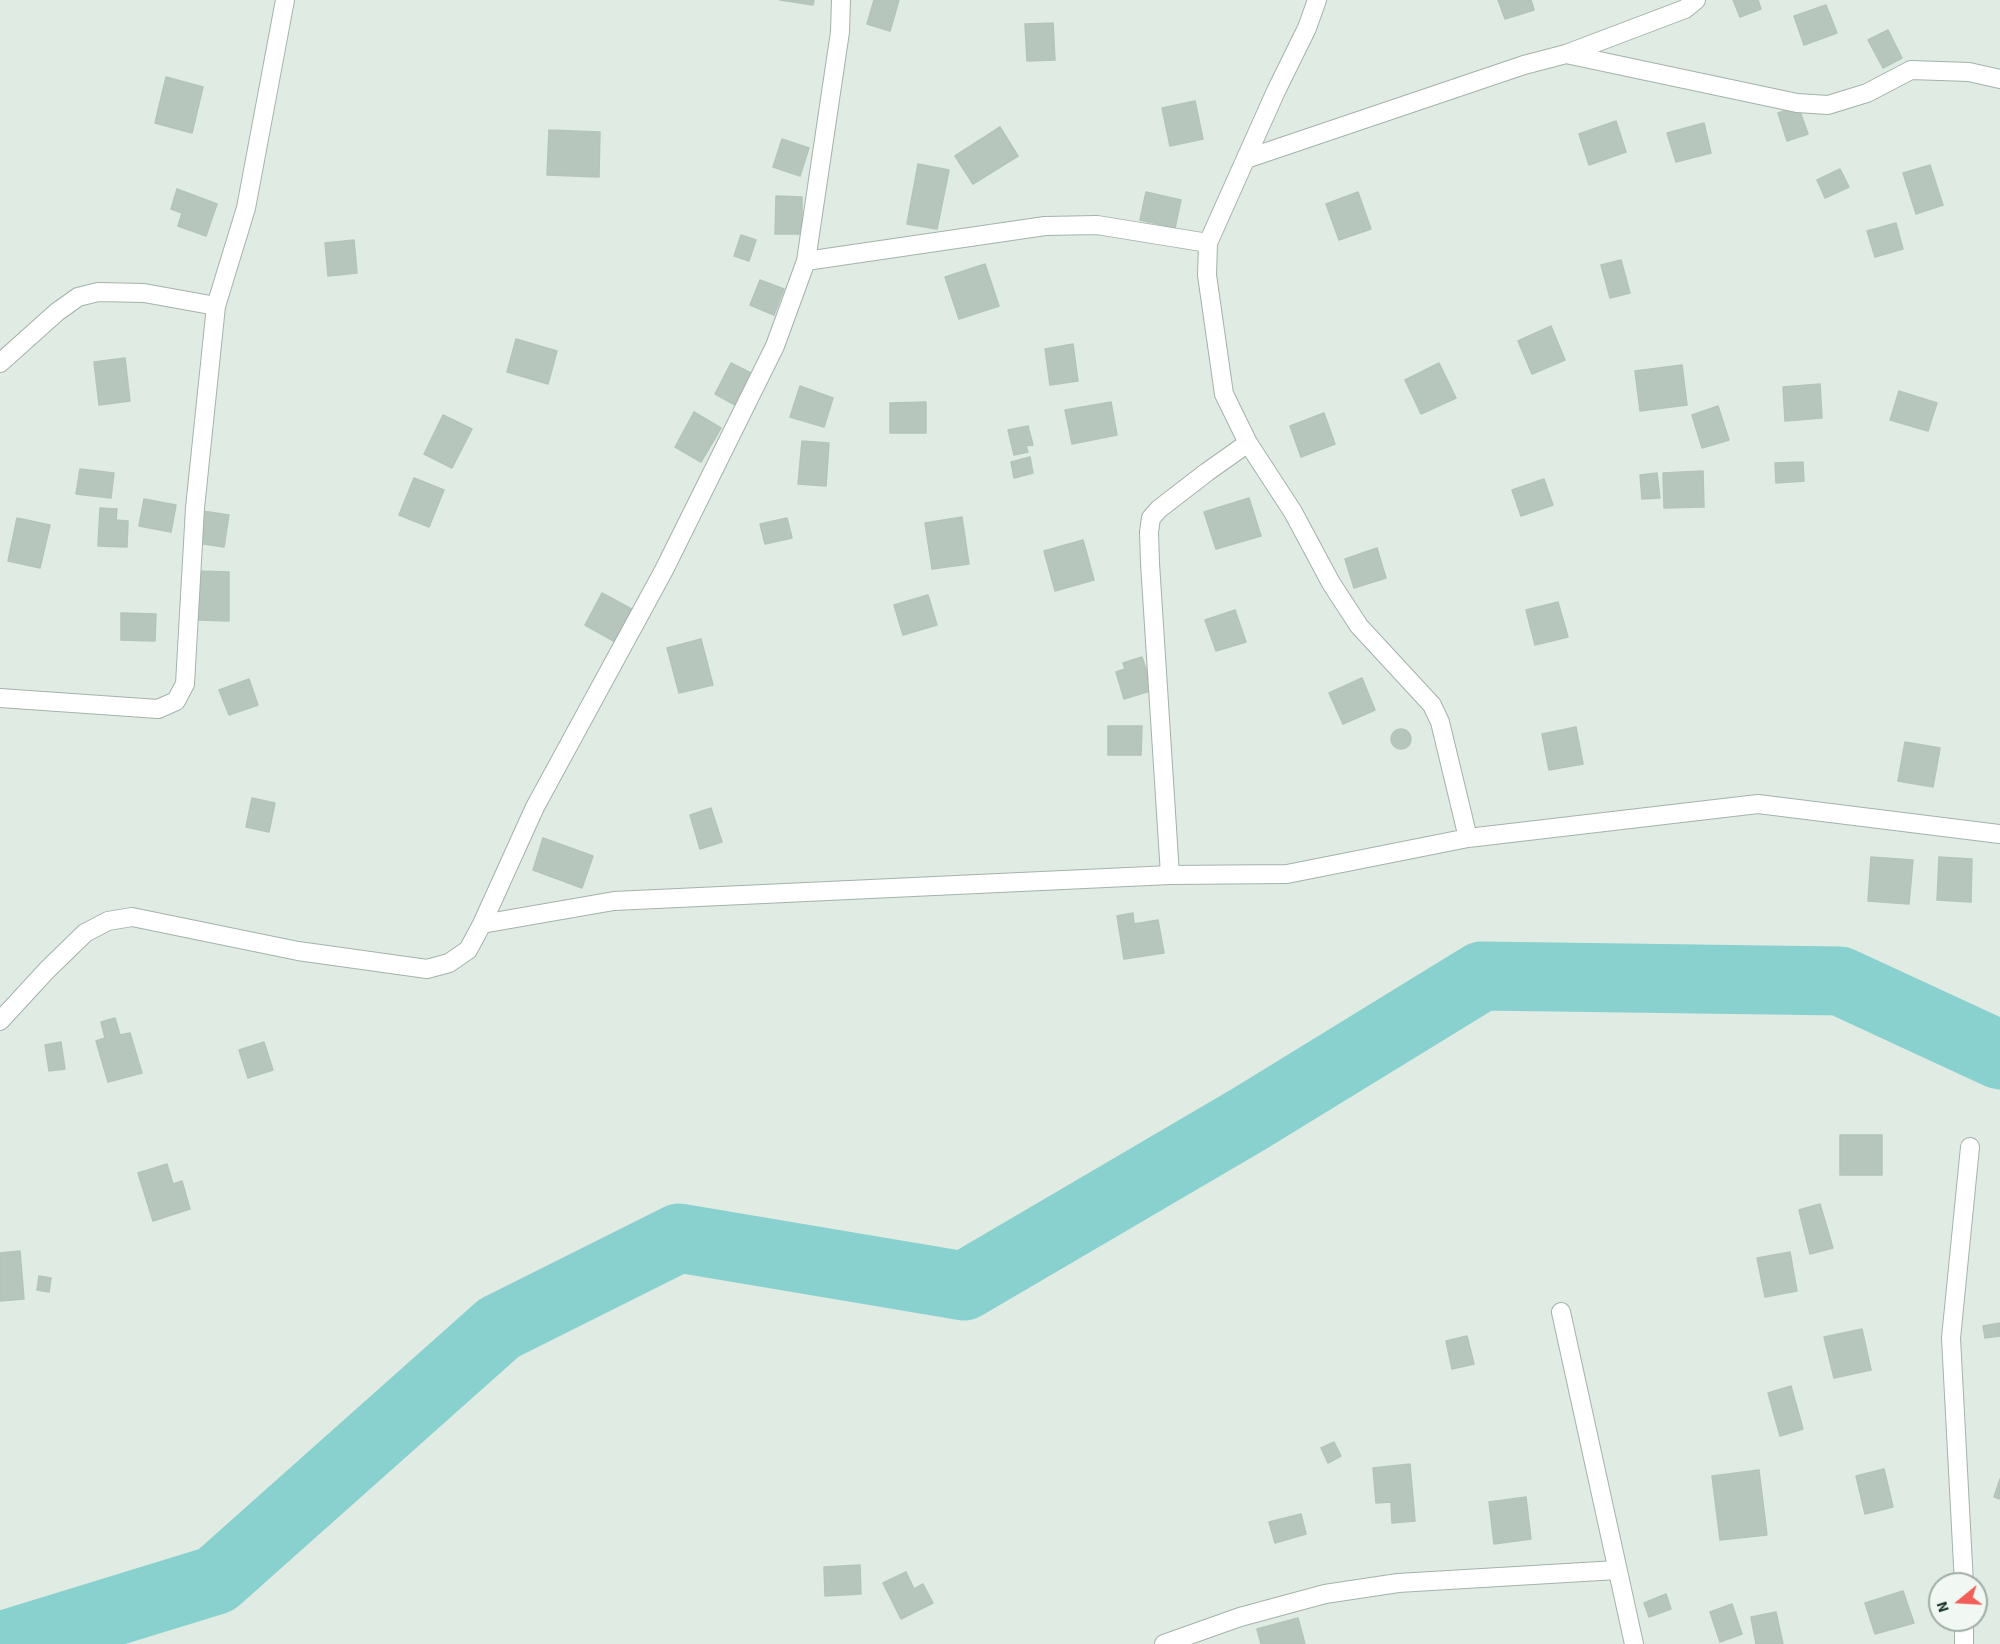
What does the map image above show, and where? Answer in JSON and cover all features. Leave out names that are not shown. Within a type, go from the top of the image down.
[{"type":"street","points":[[0,698],[158,710],[176,701],[185,684],[195,508],[216,306],[246,208],[285,0]]},
{"type":"street","points":[[0,1021],[85,933],[108,921],[132,917],[298,951],[427,969],[449,963],[468,950],[535,807],[664,570],[775,346],[806,261],[840,32],[841,0]]},
{"type":"street","points":[[1317,0],[1307,28],[1276,91],[1208,243],[1207,275],[1224,394],[1248,442],[1293,512],[1331,583],[1359,626],[1432,705],[1440,722],[1468,838]]},
{"type":"street","points":[[1246,159],[1524,65],[1566,54],[1685,9],[1696,0]]},
{"type":"street","points":[[1566,54],[1797,103],[1828,105],[1867,93],[1911,70],[1969,72],[2000,79]]},
{"type":"street","points":[[806,261],[1046,226],[1096,225],[1208,243]]},
{"type":"street","points":[[0,363],[57,312],[78,297],[98,292],[144,293],[216,306]]},
{"type":"street","points":[[1170,875],[1150,563],[1151,518],[1159,509],[1248,442]]},
{"type":"street","points":[[482,924],[614,901],[1170,875],[1287,874],[1468,838],[1758,804],[2000,834]]},
{"type":"street","points":[[1963,1572],[1950,1338],[1970,1147]]},
{"type":"street","points":[[1561,1312],[1634,1644]]},
{"type":"street","points":[[1164,1644],[1240,1617],[1325,1594],[1398,1583],[1617,1570]]},
{"type":"building","points":[[780,0],[814,0],[813,5]]},
{"type":"building","points":[[874,0],[899,0],[890,31],[867,24]]},
{"type":"building","points":[[1498,0],[1531,0],[1534,10],[1505,19]]},
{"type":"building","points":[[1733,0],[1758,0],[1761,9],[1740,17]]},
{"type":"building","points":[[1826,5],[1837,33],[1804,45],[1794,16]]},
{"type":"building","points":[[1053,23],[1055,60],[1027,61],[1025,24]]},
{"type":"building","points":[[1888,30],[1902,58],[1883,68],[1868,40]]},
{"type":"building","points":[[166,77],[203,87],[192,133],[155,123]]},
{"type":"building","points":[[1195,101],[1203,139],[1170,146],[1162,108]]},
{"type":"building","points":[[1798,106],[1808,134],[1787,141],[1778,113]]},
{"type":"building","points":[[1616,121],[1626,152],[1589,165],[1579,134]]},
{"type":"building","points":[[1704,123],[1711,153],[1676,162],[1667,133]]},
{"type":"building","points":[[1000,127],[1018,156],[973,184],[955,156]]},
{"type":"building","points":[[549,130],[600,132],[599,177],[547,175]]},
{"type":"building","points":[[782,139],[809,148],[800,176],[773,167]]},
{"type":"building","points":[[918,164],[949,170],[937,229],[907,224]]},
{"type":"building","points":[[1930,165],[1943,205],[1916,214],[1903,173]]},
{"type":"building","points":[[1840,169],[1849,187],[1825,198],[1817,180]]},
{"type":"building","points":[[177,189],[217,204],[206,236],[178,226],[182,213],[171,209]]},
{"type":"building","points":[[1146,192],[1181,200],[1175,228],[1140,220]]},
{"type":"building","points":[[1358,192],[1371,229],[1339,240],[1326,204]]},
{"type":"building","points":[[776,196],[802,197],[802,234],[775,234]]},
{"type":"building","points":[[1896,223],[1903,249],[1875,257],[1867,231]]},
{"type":"building","points":[[741,235],[756,240],[749,261],[734,256]]},
{"type":"building","points":[[354,240],[357,273],[328,276],[325,243]]},
{"type":"building","points":[[1621,260],[1630,293],[1610,298],[1601,265]]},
{"type":"building","points":[[985,264],[999,306],[959,319],[945,277]]},
{"type":"building","points":[[760,280],[784,289],[774,315],[750,305]]},
{"type":"building","points":[[1551,326],[1565,360],[1532,374],[1518,341]]},
{"type":"building","points":[[516,339],[557,351],[548,384],[507,372]]},
{"type":"building","points":[[1073,344],[1078,381],[1050,385],[1045,349]]},
{"type":"building","points":[[125,358],[130,401],[99,405],[94,362]]},
{"type":"building","points":[[731,363],[753,374],[737,406],[715,394]]},
{"type":"building","points":[[1439,363],[1456,398],[1421,414],[1405,380]]},
{"type":"building","points":[[1682,365],[1687,405],[1640,411],[1635,371]]},
{"type":"building","points":[[1820,384],[1822,418],[1785,421],[1783,387]]},
{"type":"building","points":[[800,386],[833,398],[824,427],[790,417]]},
{"type":"building","points":[[1899,391],[1937,403],[1928,431],[1890,420]]},
{"type":"building","points":[[926,402],[926,433],[890,433],[890,403]]},
{"type":"building","points":[[1111,402],[1117,435],[1072,444],[1065,410]]},
{"type":"building","points":[[1718,406],[1729,440],[1702,448],[1692,415]]},
{"type":"building","points":[[694,412],[721,428],[701,462],[675,447]]},
{"type":"building","points":[[1324,413],[1335,444],[1301,457],[1290,426]]},
{"type":"building","points":[[443,415],[472,429],[452,468],[424,454]]},
{"type":"building","points":[[1028,426],[1033,445],[1026,446],[1028,452],[1014,455],[1008,430]]},
{"type":"building","points":[[802,441],[829,443],[826,486],[798,484]]},
{"type":"building","points":[[1030,457],[1033,473],[1014,478],[1011,462]]},
{"type":"building","points":[[1803,462],[1804,481],[1776,483],[1775,463]]},
{"type":"building","points":[[80,469],[114,473],[111,498],[76,494]]},
{"type":"building","points":[[1703,471],[1704,507],[1664,508],[1663,473]]},
{"type":"building","points":[[1657,473],[1660,498],[1642,499],[1640,475]]},
{"type":"building","points":[[414,478],[444,490],[429,527],[399,515]]},
{"type":"building","points":[[1544,479],[1553,505],[1521,516],[1512,490]]},
{"type":"building","points":[[1249,498],[1261,536],[1216,549],[1204,512]]},
{"type":"building","points":[[144,499],[176,505],[171,532],[139,526]]},
{"type":"building","points":[[100,508],[117,509],[116,520],[128,521],[127,547],[98,546]]},
{"type":"building","points":[[202,511],[229,515],[224,547],[197,543]]},
{"type":"building","points":[[962,517],[969,564],[932,569],[925,523]]},
{"type":"building","points":[[17,518],[50,525],[40,568],[8,561]]},
{"type":"building","points":[[787,518],[792,538],[765,544],[760,524]]},
{"type":"building","points":[[1083,540],[1094,580],[1055,591],[1044,551]]},
{"type":"building","points":[[1377,548],[1386,578],[1354,588],[1345,559]]},
{"type":"building","points":[[197,571],[229,572],[229,621],[197,620]]},
{"type":"building","points":[[602,593],[637,612],[619,644],[585,625]]},
{"type":"building","points":[[928,595],[937,625],[903,635],[894,605]]},
{"type":"building","points":[[1558,602],[1568,637],[1535,645],[1526,610]]},
{"type":"building","points":[[1235,610],[1246,642],[1216,651],[1205,620]]},
{"type":"building","points":[[121,613],[156,614],[155,641],[121,640]]},
{"type":"building","points":[[701,639],[713,685],[679,693],[667,648]]},
{"type":"building","points":[[1142,657],[1153,690],[1124,699],[1116,672],[1125,669],[1123,663]]},
{"type":"building","points":[[1362,678],[1375,710],[1343,724],[1329,693]]},
{"type":"building","points":[[249,679],[258,705],[229,715],[219,690]]},
{"type":"building","points":[[1108,726],[1142,726],[1141,755],[1108,755]]},
{"type":"building","points":[[1576,727],[1583,764],[1549,770],[1542,734]]},
{"type":"building","points":[[1401,729],[1408,732],[1411,739],[1408,746],[1401,749],[1394,746],[1391,739],[1394,732]]},
{"type":"building","points":[[1905,742],[1940,748],[1933,787],[1898,781]]},
{"type":"building","points":[[252,798],[275,803],[269,832],[246,827]]},
{"type":"building","points":[[711,808],[722,842],[700,849],[690,815]]},
{"type":"building","points":[[543,838],[593,856],[582,888],[533,870]]},
{"type":"building","points":[[1871,857],[1913,860],[1909,904],[1868,901]]},
{"type":"building","points":[[1939,857],[1972,859],[1971,902],[1937,900]]},
{"type":"building","points":[[1133,913],[1134,924],[1158,920],[1164,953],[1124,959],[1117,916]]},
{"type":"building","points":[[115,1018],[120,1035],[130,1033],[142,1073],[108,1082],[96,1041],[105,1038],[101,1022]]},
{"type":"building","points":[[61,1042],[65,1069],[49,1071],[45,1045]]},
{"type":"building","points":[[264,1042],[273,1070],[248,1078],[239,1050]]},
{"type":"building","points":[[1840,1135],[1882,1135],[1882,1175],[1840,1175]]},
{"type":"building","points":[[167,1164],[173,1184],[182,1181],[190,1209],[153,1221],[138,1173]]},
{"type":"building","points":[[1820,1204],[1833,1248],[1810,1254],[1799,1210]]},
{"type":"building","points":[[20,1251],[24,1299],[0,1301],[0,1253]]},
{"type":"building","points":[[1790,1252],[1797,1291],[1765,1297],[1757,1258]]},
{"type":"building","points":[[39,1276],[51,1278],[49,1292],[37,1290]]},
{"type":"building","points":[[2000,1323],[2000,1336],[1985,1338],[1983,1326]]},
{"type":"building","points":[[1862,1329],[1871,1370],[1834,1378],[1824,1337]]},
{"type":"building","points":[[1467,1336],[1474,1364],[1452,1369],[1446,1341]]},
{"type":"building","points":[[1791,1386],[1803,1429],[1780,1436],[1768,1393]]},
{"type":"building","points":[[1334,1442],[1341,1456],[1328,1463],[1321,1448]]},
{"type":"building","points":[[1410,1464],[1415,1521],[1392,1523],[1391,1502],[1376,1503],[1373,1468]]},
{"type":"building","points":[[1884,1469],[1893,1507],[1865,1514],[1856,1476]]},
{"type":"building","points":[[1759,1470],[1767,1535],[1720,1540],[1712,1476]]},
{"type":"building","points":[[2000,1479],[2000,1499],[1994,1497]]},
{"type":"building","points":[[1526,1497],[1531,1539],[1494,1544],[1489,1502]]},
{"type":"building","points":[[1301,1514],[1306,1534],[1275,1543],[1269,1522]]},
{"type":"building","points":[[860,1565],[861,1594],[825,1596],[824,1567]]},
{"type":"building","points":[[906,1572],[914,1589],[923,1584],[933,1603],[901,1619],[883,1583]]},
{"type":"building","points":[[1903,1591],[1914,1623],[1875,1634],[1865,1603]]},
{"type":"building","points":[[1666,1594],[1671,1609],[1649,1617],[1644,1603]]},
{"type":"building","points":[[1732,1604],[1742,1634],[1720,1642],[1710,1612]]},
{"type":"building","points":[[1776,1612],[1783,1644],[1756,1644],[1751,1617]]},
{"type":"building","points":[[1298,1618],[1305,1644],[1261,1644],[1257,1629]]},
{"type":"waterway","points":[[8,1644],[216,1580],[499,1328],[679,1238],[964,1286],[1249,1119],[1482,976],[1840,981],[2000,1055]]}]
